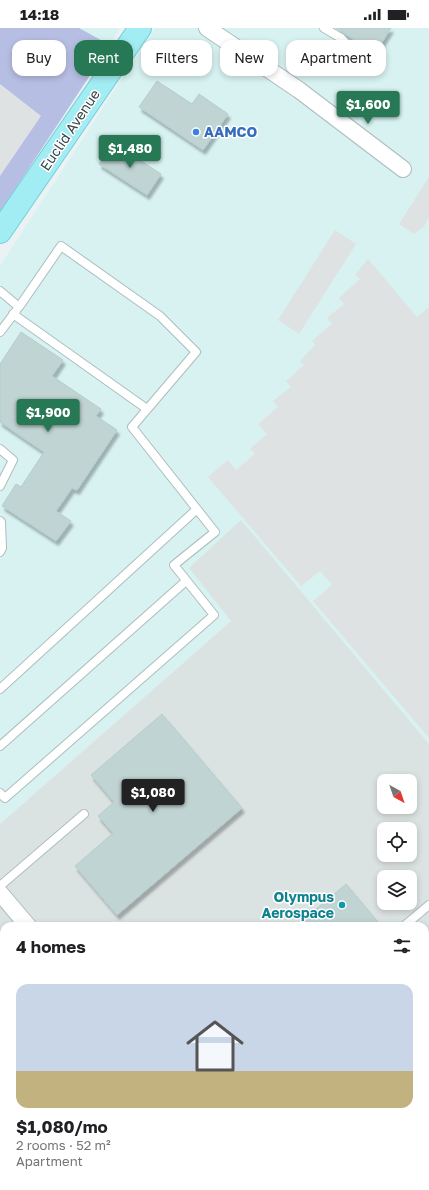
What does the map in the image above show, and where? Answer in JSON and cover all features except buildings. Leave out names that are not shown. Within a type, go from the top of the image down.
[{"type":"main road","name":"Euclid Avenue","points":[[0,232],[140,28]]},
{"type":"street","points":[[207,28],[298,90],[403,168]]},
{"type":"street","points":[[0,893],[25,922]]},
{"type":"lane","points":[[324,28],[343,40]]},
{"type":"lane","points":[[0,332],[61,246],[160,316],[196,352],[132,427],[215,532],[174,565],[214,615],[5,798],[0,793]]},
{"type":"lane","points":[[0,291],[19,307]]},
{"type":"lane","points":[[13,314],[147,409]]},
{"type":"lane","points":[[0,450],[13,460],[0,486]]},
{"type":"lane","points":[[0,688],[197,509]]},
{"type":"lane","points":[[0,520],[2,548],[0,552]]},
{"type":"lane","points":[[0,746],[186,581]]},
{"type":"lane","points":[[0,886],[84,814]]},
{"type":"lane","points":[[409,922],[429,904]]},
{"type":"shaded area","points":[[0,28],[79,28],[101,40],[74,40],[74,76],[90,76],[0,212]]},
{"type":"shaded area","points":[[79,28],[120,28],[113,40],[101,40]]},
{"type":"shaded area","points":[[155,28],[429,28],[429,744],[241,521],[232,620],[0,824],[0,266],[124,76],[133,76],[133,62],[141,49],[141,76],[212,76],[212,40],[147,40]]},
{"type":"shaded area","points":[[0,84],[41,116],[0,176]]},
{"type":"shaded area","points":[[429,177],[429,218],[424,226],[414,234],[399,224]]},
{"type":"shaded area","points":[[335,230],[356,244],[299,334],[278,320]]},
{"type":"shaded area","points":[[368,259],[417,317],[429,307],[429,738],[313,601],[332,585],[320,571],[301,586],[208,477],[228,460],[236,470],[255,454],[250,449],[267,434],[258,424],[278,407],[273,401],[291,387],[286,381],[304,365],[300,361],[315,345],[312,341],[332,324],[327,318],[344,304],[339,298],[360,279],[355,275]]},
{"type":"shaded area","points":[[241,520],[429,744],[429,922],[0,922],[0,824],[231,621],[189,568]]},
{"type":"place","name":"AAMCO","points":[[196,132]]},
{"type":"place","name":"Olympus Aerospace","points":[[342,905]]}]
